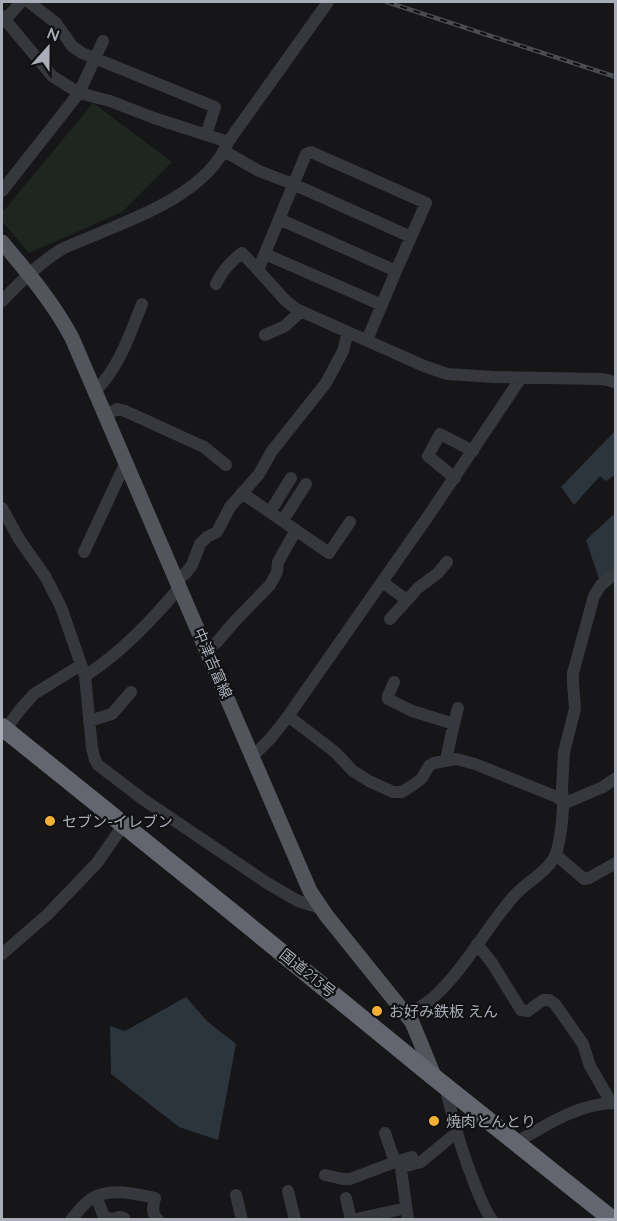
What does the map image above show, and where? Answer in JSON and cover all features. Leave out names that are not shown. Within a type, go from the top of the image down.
[{"type":"highway","name":"国道213号","points":[[3,729],[614,1220]]},
{"type":"main road","name":"中津吉富線","points":[[2,242],[46,295],[63,320],[310,891],[320,908],[407,1015],[442,1083]]},
{"type":"street","points":[[21,2],[3,18],[52,76],[78,93],[110,101],[206,135],[259,171],[411,237]]},
{"type":"street","points":[[29,2],[56,22],[72,46],[82,53],[215,107],[206,135]]},
{"type":"street","points":[[2,301],[29,274],[62,249],[174,199],[198,182],[208,172],[328,2]]},
{"type":"street","points":[[2,191],[78,93],[103,40]]},
{"type":"street","points":[[258,270],[306,154],[311,152],[426,203],[367,340]]},
{"type":"street","points":[[279,219],[396,271]]},
{"type":"street","points":[[216,284],[221,273],[242,253],[285,300],[301,311],[440,372],[468,376],[600,379],[615,383]]},
{"type":"street","points":[[265,254],[382,305]]},
{"type":"street","points":[[95,391],[105,380],[118,358],[142,304]]},
{"type":"street","points":[[265,335],[285,326],[301,311]]},
{"type":"street","points":[[3,729],[34,694],[105,661],[146,626],[192,565],[200,544],[217,532],[226,512],[259,474],[272,451],[326,383],[343,351],[348,332]]},
{"type":"street","points":[[253,756],[288,716],[455,478],[521,378]]},
{"type":"street","points":[[105,415],[117,410],[124,411],[204,447],[226,465]]},
{"type":"street","points":[[455,478],[428,456],[440,434],[473,451]]},
{"type":"street","points":[[84,552],[126,462]]},
{"type":"street","points":[[270,512],[291,478]]},
{"type":"street","points":[[282,520],[306,484]]},
{"type":"street","points":[[242,493],[329,553],[350,522]]},
{"type":"street","points":[[2,508],[45,576],[65,617],[83,671],[93,755],[98,765],[144,800],[267,883],[298,901],[320,908]]},
{"type":"street","points":[[207,649],[217,642],[270,585],[277,572],[278,562],[296,530]]},
{"type":"street","points":[[390,619],[418,588],[438,573],[447,562]]},
{"type":"street","points":[[407,1015],[424,1004],[451,979],[515,894],[548,867],[556,855],[563,804],[564,752],[575,709],[573,673],[594,596],[601,585],[615,573]]},
{"type":"street","points":[[382,582],[407,600]]},
{"type":"street","points":[[394,682],[388,699],[412,711],[454,724]]},
{"type":"street","points":[[89,722],[112,714],[131,692]]},
{"type":"street","points":[[446,760],[458,708]]},
{"type":"street","points":[[288,716],[335,752],[353,771],[393,792],[405,791],[422,778],[431,765],[446,760],[460,759],[557,797],[563,804]]},
{"type":"street","points":[[563,804],[603,787],[615,778]]},
{"type":"street","points":[[2,954],[46,915],[97,863],[124,824]]},
{"type":"street","points":[[556,855],[584,879],[615,863]]},
{"type":"street","points":[[477,944],[492,963],[521,1010],[528,1011],[543,1000],[549,1000],[555,1004],[583,1044],[590,1066],[613,1103]]},
{"type":"street","points":[[442,1083],[456,1132],[478,1193],[492,1220]]},
{"type":"street","points":[[517,1142],[571,1114],[592,1106],[613,1103]]},
{"type":"street","points":[[346,1198],[351,1220],[407,1214],[401,1169],[426,1158],[456,1132]]},
{"type":"street","points":[[385,1133],[395,1162]]},
{"type":"street","points":[[325,1175],[350,1179],[395,1162],[416,1157],[426,1158]]},
{"type":"street","points":[[288,1191],[294,1220]]},
{"type":"street","points":[[71,1220],[86,1203],[96,1196],[124,1192],[155,1198],[152,1210],[158,1220]]},
{"type":"street","points":[[237,1195],[242,1220]]},
{"type":"street","points":[[96,1196],[104,1217],[123,1218]]},
{"type":"shaded area","points":[[93,103],[172,162],[122,212],[29,253],[2,221],[2,213]]},
{"type":"shaded area","points":[[615,431],[615,475],[606,481],[600,476],[574,505],[561,487]]},
{"type":"shaded area","points":[[615,513],[615,569],[600,582],[586,540]]},
{"type":"shaded area","points":[[186,997],[207,1021],[236,1044],[218,1140],[179,1127],[111,1074],[110,1026],[125,1031]]},
{"type":"railway","points":[[387,2],[616,77]]},
{"type":"place","name":"セブン-イレブン","points":[[50,821]]},
{"type":"place","name":"お好み鉄板 えん","points":[[377,1011]]},
{"type":"place","name":"焼肉とんとり","points":[[434,1121]]}]
